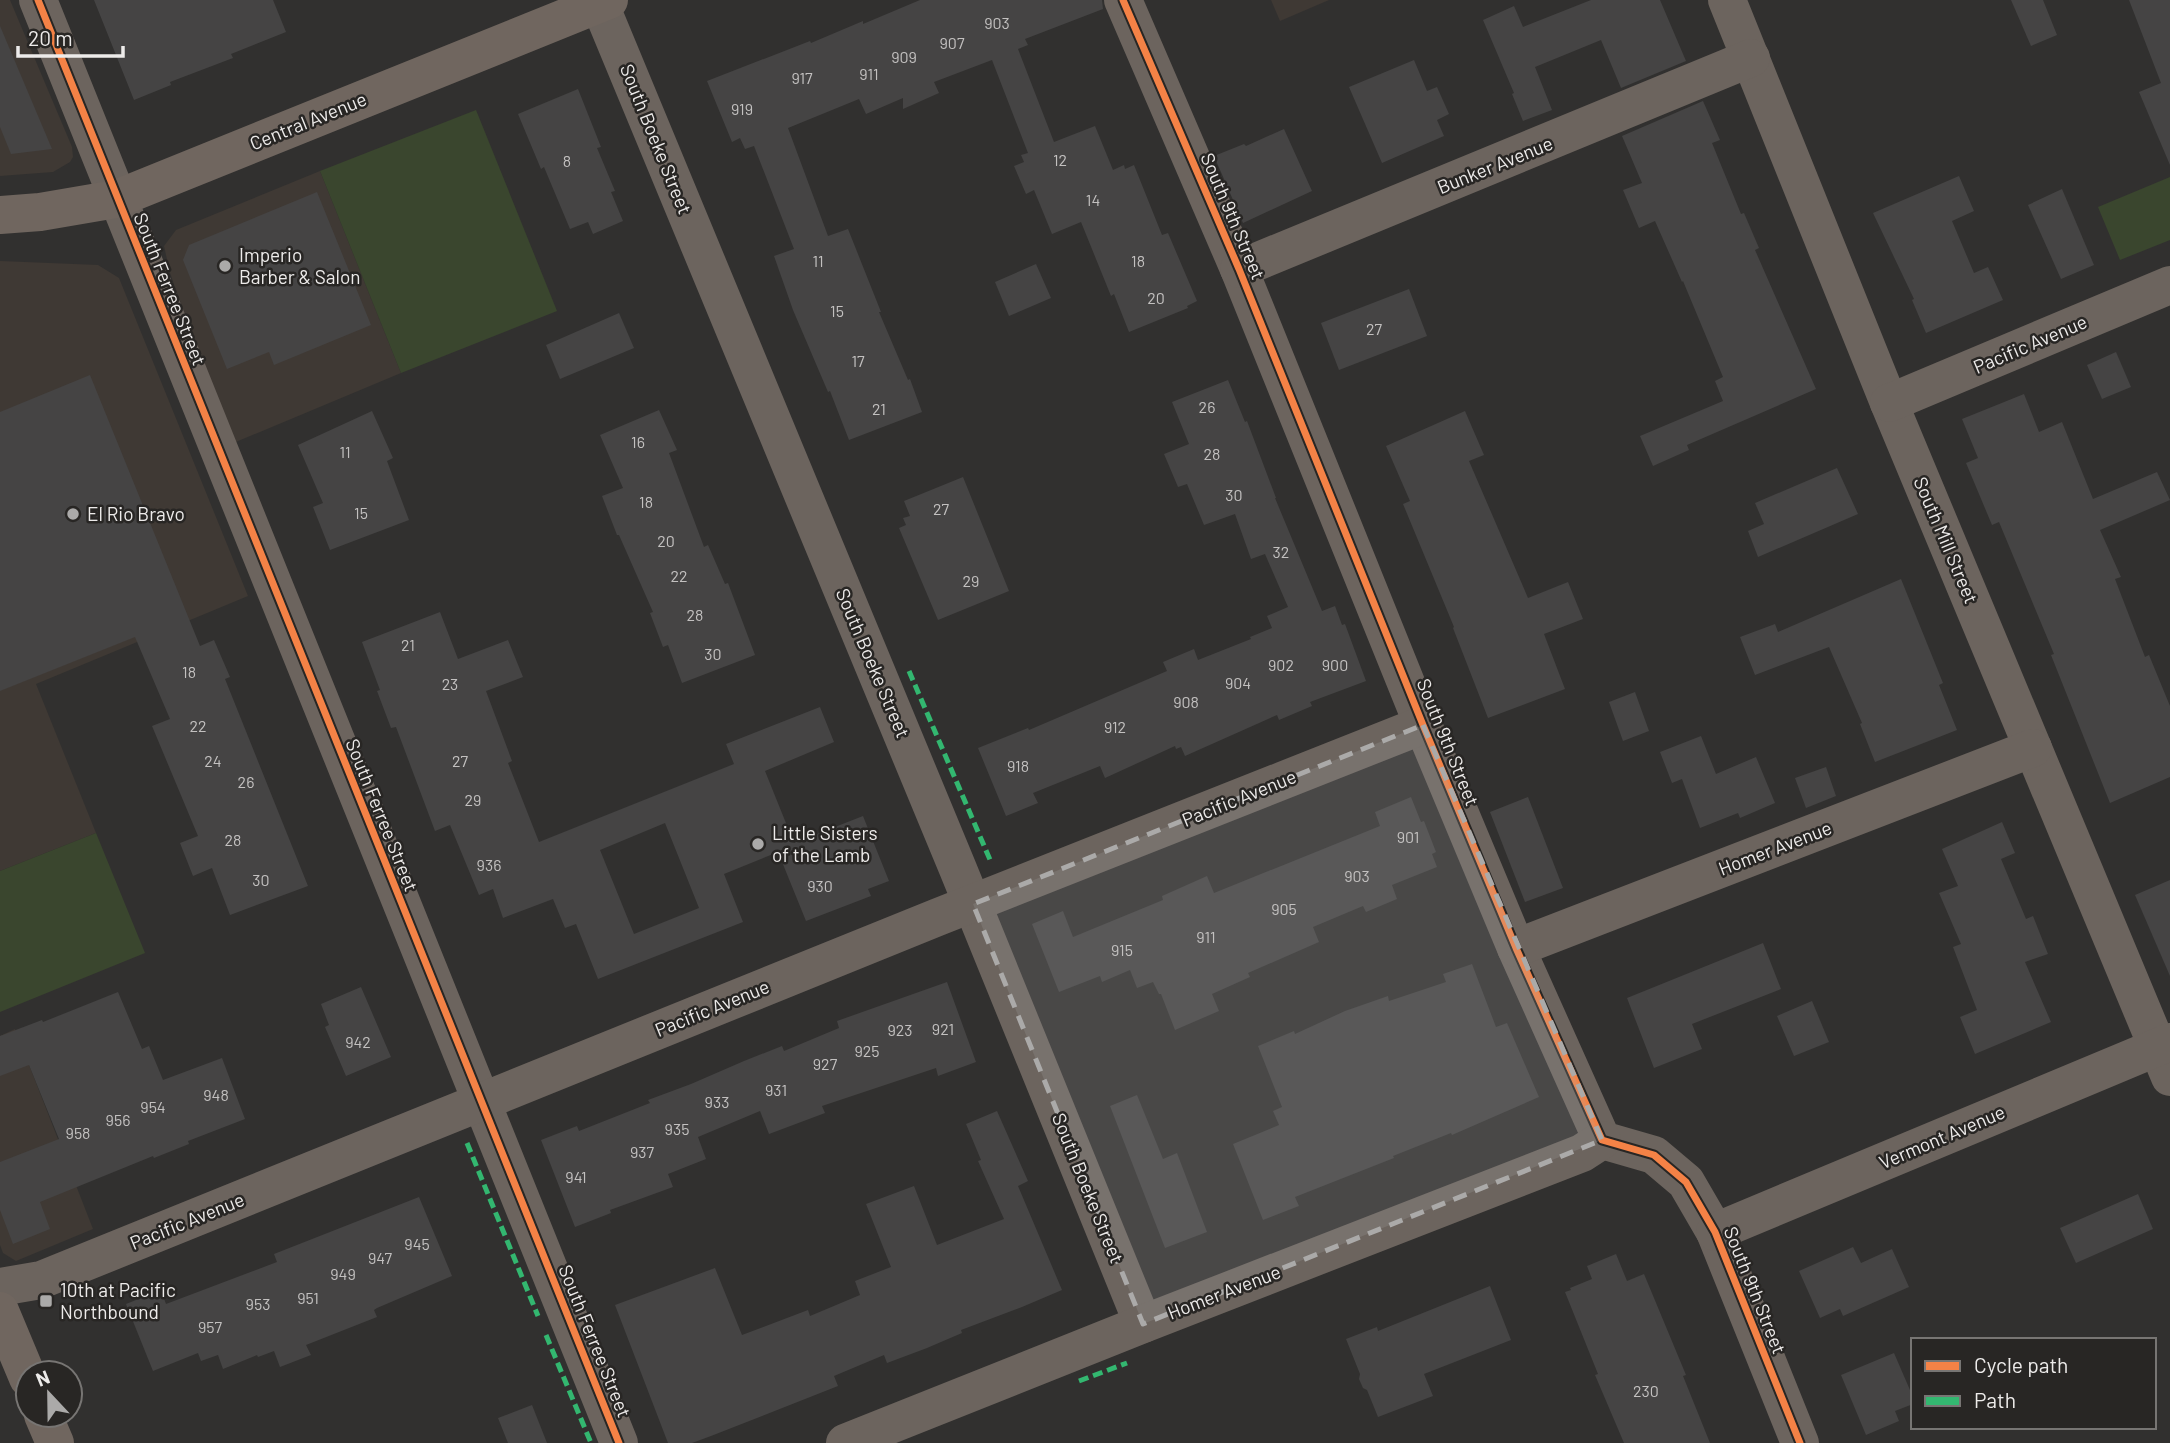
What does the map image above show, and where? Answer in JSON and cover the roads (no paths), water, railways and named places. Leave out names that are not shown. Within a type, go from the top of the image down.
[{"type":"main road","name":"Central Avenue","points":[[0,215],[40,212],[116,198],[602,1]]},
{"type":"main road","points":[[0,1311],[20,1359]]},
{"type":"street","name":"South Ferree Street","points":[[38,0],[619,1443]]},
{"type":"street","name":"South 9th Street","points":[[1123,0],[1239,270],[1516,948],[1602,1140],[1654,1155],[1686,1182],[1715,1232],[1800,1443]]},
{"type":"street","name":"South Mill Street","points":[[1727,0],[1889,403],[2166,1056]]},
{"type":"street","name":"South Boeke Street","points":[[602,1],[1143,1324]]},
{"type":"street","name":"Bunker Avenue","points":[[1239,270],[1751,58]]},
{"type":"street","name":"Pacific Avenue","points":[[1889,403],[2170,285]]},
{"type":"street","name":"Pacific Avenue","points":[[0,1287],[41,1280],[1423,725]]},
{"type":"street","name":"Homer Avenue","points":[[1516,948],[2034,748]]},
{"type":"street","name":"Vermont Avenue","points":[[1715,1232],[2166,1056]]},
{"type":"street","name":"Homer Avenue","points":[[845,1443],[1582,1153],[1602,1140]]},
{"type":"place","name":"Imperio Barber & Salon","points":[[225,266]]},
{"type":"place","name":"El Rio Bravo","points":[[73,514]]},
{"type":"place","name":"Little Sisters of the Lamb","points":[[758,844]]},
{"type":"place","name":"10th at Pacific Northbound","points":[[46,1301]]}]
